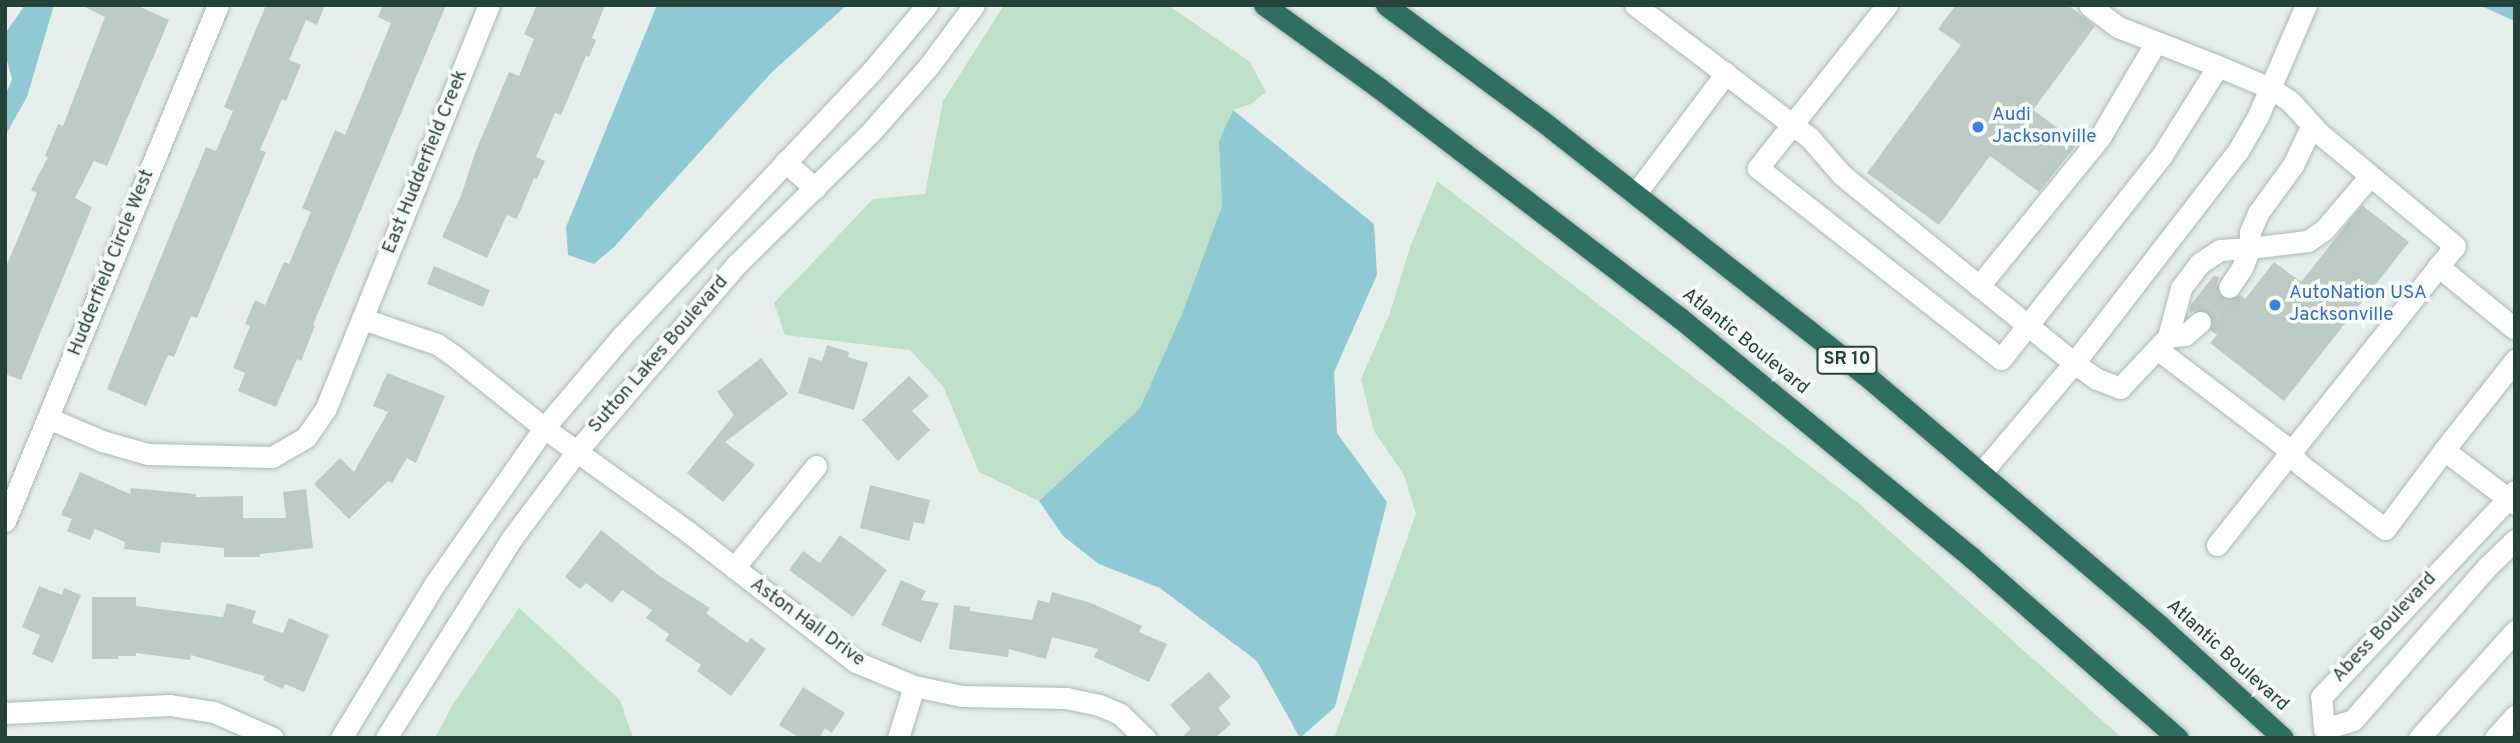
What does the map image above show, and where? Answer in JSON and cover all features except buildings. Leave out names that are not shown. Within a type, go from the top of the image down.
[{"type":"highway","name":"Atlantic Boulevard","points":[[1264,5],[1400,104],[1691,327],[1951,540],[2178,738]]},
{"type":"highway","name":"Atlantic Boulevard","points":[[1386,5],[1636,192],[1869,378],[2160,626],[2283,738]]},
{"type":"street","name":"Hudderfield Circle West","points":[[5,521],[218,5]]},
{"type":"street","name":"East Hudderfield Creek","points":[[48,418],[102,441],[148,454],[272,457],[306,437],[326,408],[489,5]]},
{"type":"street","name":"Sutton Lakes Boulevard","points":[[341,738],[434,585],[544,429],[623,335],[873,71],[927,5]]},
{"type":"street","name":"Sutton Lakes Boulevard","points":[[386,738],[408,698],[512,538],[577,451],[736,265],[870,133],[928,67],[974,5]]},
{"type":"street","points":[[1635,5],[1809,137],[1842,175],[2074,363],[2097,379],[2120,388],[2162,343],[2181,288],[2200,263],[2220,250],[2308,242],[2324,230],[2370,176]]},
{"type":"street","points":[[1887,5],[1758,168],[2001,359],[2161,155],[2218,66]]},
{"type":"street","points":[[2089,5],[2118,27],[2270,88],[2290,101],[2312,125],[2370,176],[2455,246],[2217,545]]},
{"type":"street","points":[[1982,472],[2074,363],[2238,150],[2270,88],[2306,5]]},
{"type":"street","points":[[1979,286],[2100,137],[2156,42]]},
{"type":"street","points":[[1636,192],[1726,73]]},
{"type":"street","points":[[2229,286],[2242,268],[2250,248],[2250,232],[2258,214],[2293,165],[2312,125]]},
{"type":"street","points":[[785,162],[815,188]]},
{"type":"street","points":[[2438,266],[2515,329]]},
{"type":"street","name":"Aston Hall Drive","points":[[363,318],[437,344],[544,429],[734,568],[856,662],[914,686],[962,696],[1066,698],[1099,705],[1121,714],[1145,738]]},
{"type":"street","points":[[2162,343],[2185,335],[2200,322]]},
{"type":"street","points":[[2162,343],[2291,453],[2302,466],[2385,529],[2515,360]]},
{"type":"street","points":[[2444,450],[2513,497]]},
{"type":"street","points":[[734,568],[816,466]]},
{"type":"street","name":"Abess Boulevard","points":[[2513,497],[2321,697],[2320,733],[2353,720],[2515,540]]},
{"type":"street","points":[[2419,738],[2515,631]]},
{"type":"street","points":[[898,738],[914,686]]},
{"type":"street","points":[[5,713],[170,705],[214,712],[273,738]]},
{"type":"street","points":[[2495,738],[2515,716]]},
{"type":"green space","points":[[1004,5],[1168,5],[1250,62],[1266,92],[1251,104],[1233,110],[1219,141],[1222,206],[1182,314],[1140,408],[1039,501],[979,472],[943,386],[910,350],[785,335],[774,303],[873,199],[925,194],[943,101]]},
{"type":"green space","points":[[1437,181],[1857,502],[2122,738],[1334,738],[1416,514],[1404,475],[1374,431],[1361,379],[1390,313],[1410,247]]},
{"type":"green space","points":[[519,608],[620,700],[633,738],[435,738],[453,704]]},
{"type":"water","points":[[25,5],[54,5],[27,97],[5,136],[5,96],[12,79],[5,53],[5,34]]},
{"type":"water","points":[[657,5],[847,5],[772,72],[614,247],[594,264],[568,255],[566,227]]},
{"type":"water","points":[[2479,5],[2515,5],[2515,21]]},
{"type":"water","points":[[1233,110],[1374,224],[1377,275],[1334,372],[1337,433],[1387,502],[1335,707],[1300,738],[1257,661],[1160,588],[1099,564],[1063,536],[1039,501],[1140,408],[1182,314],[1222,206],[1219,141]]},
{"type":"tunnel","points":[[2200,322],[2229,287]]},
{"type":"place","name":"Audi Jacksonville","points":[[1978,127]]},
{"type":"place","name":"AutoNation USA Jacksonville","points":[[2275,305]]}]
